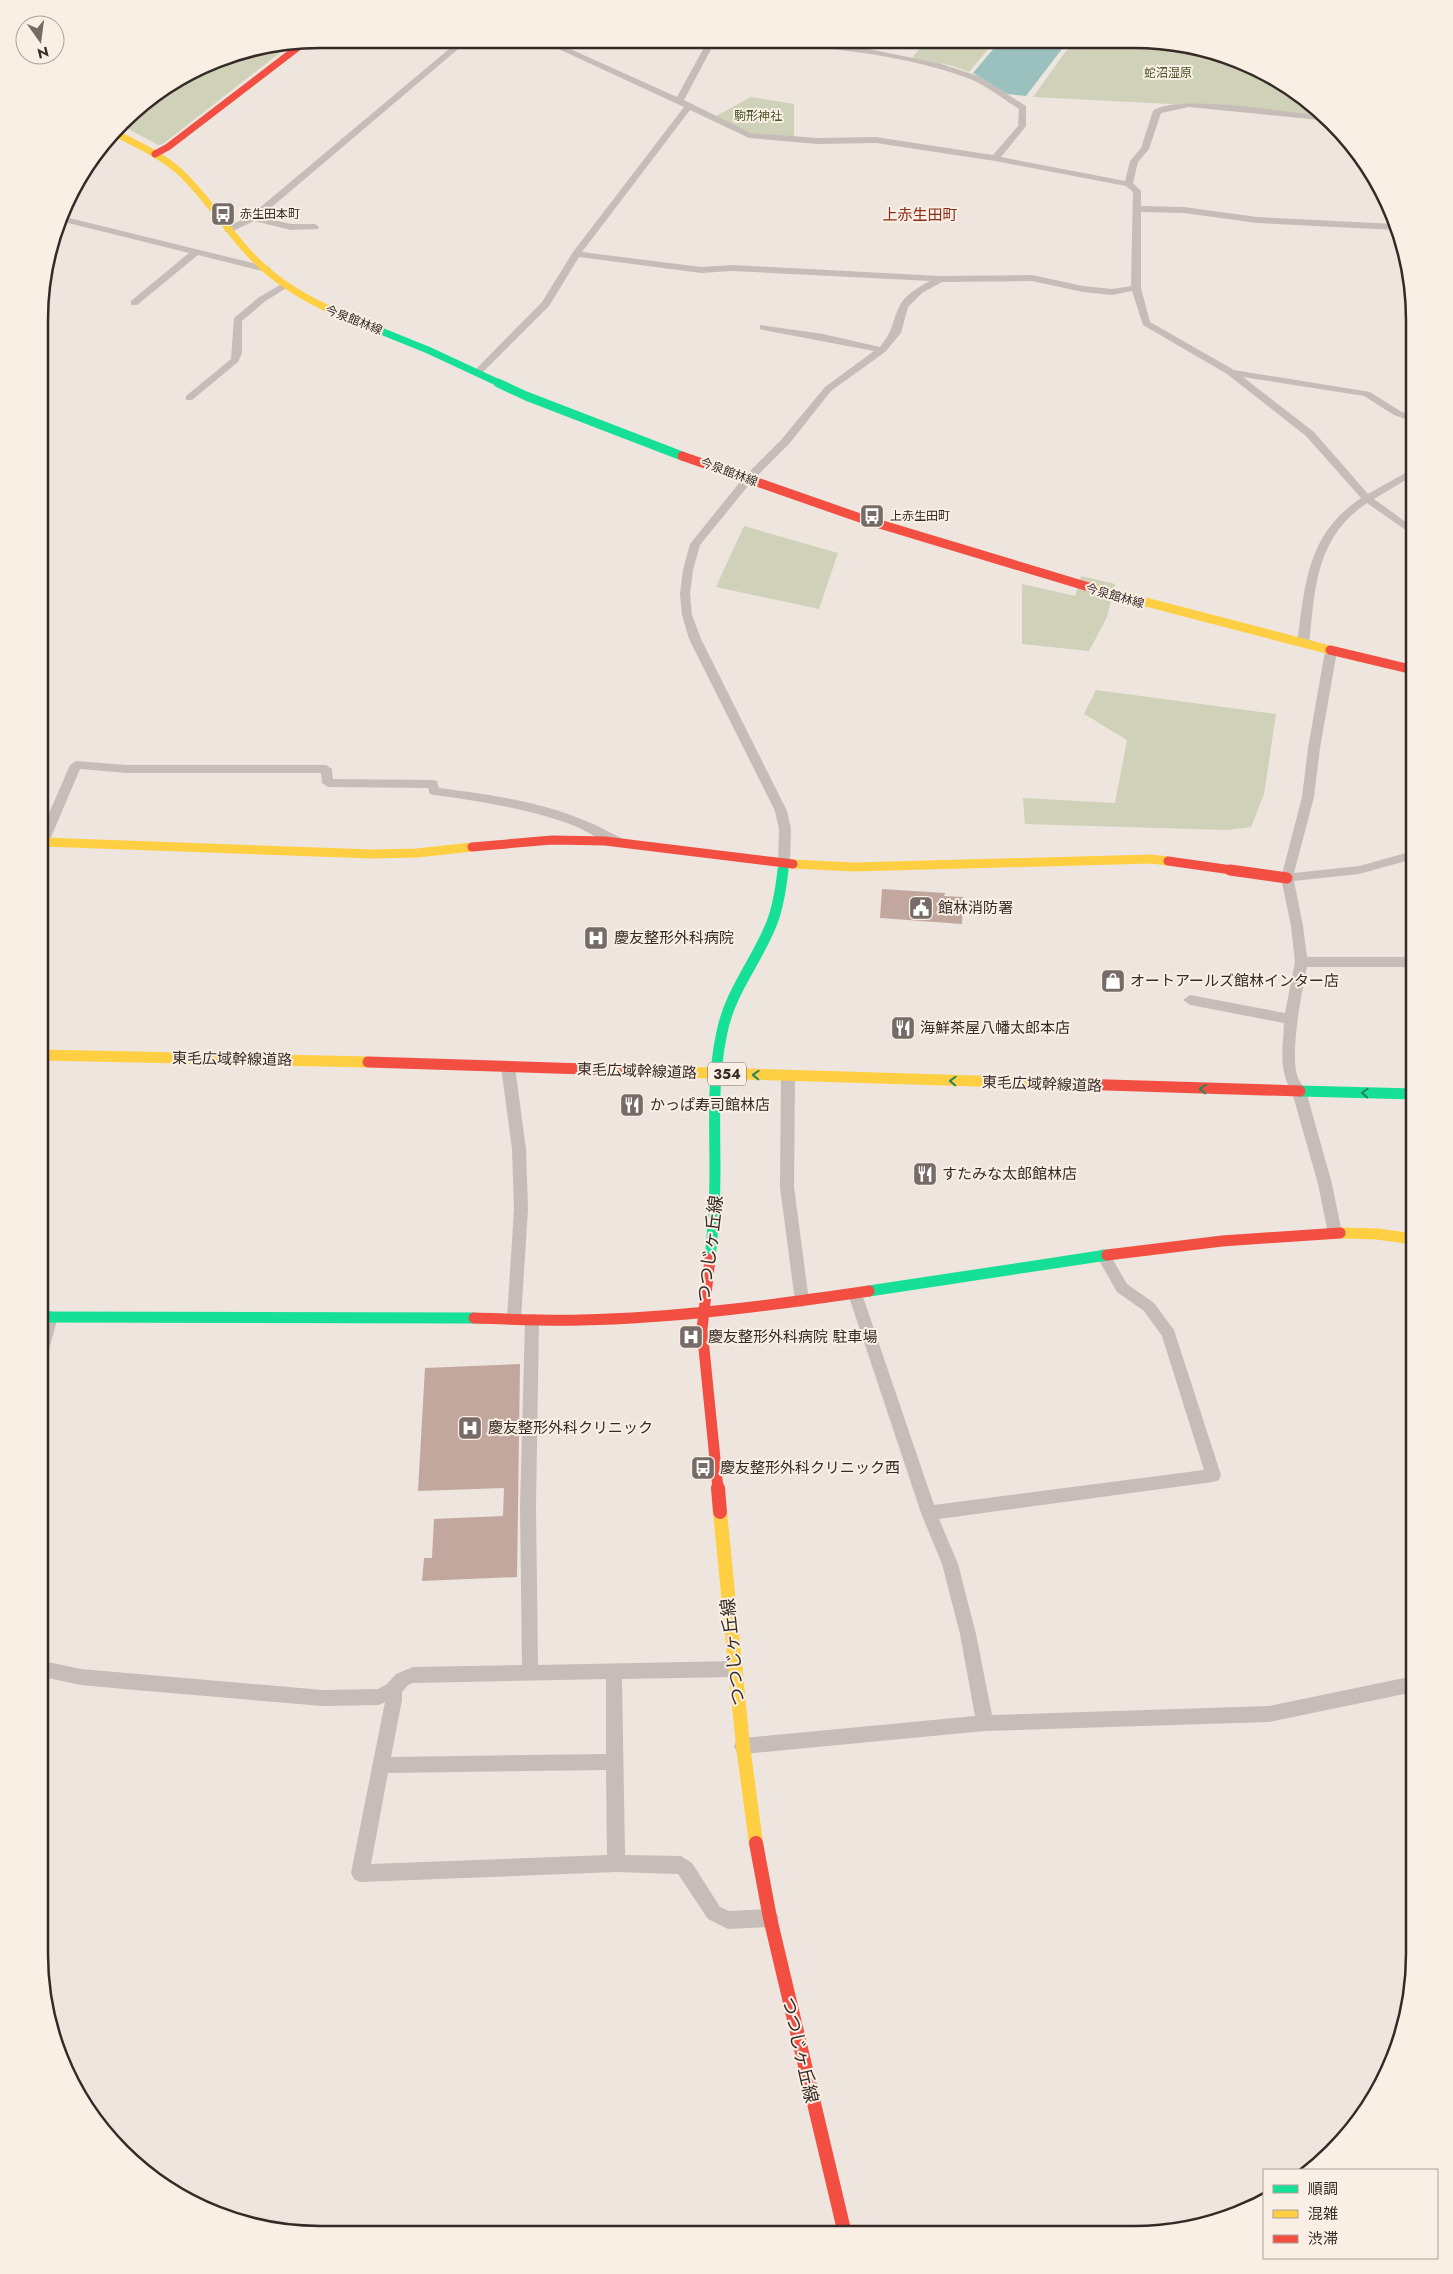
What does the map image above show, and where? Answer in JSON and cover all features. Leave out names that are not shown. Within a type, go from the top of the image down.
[{"type":"main road","points":[[155,154],[168,148],[297,49]]},
{"type":"main road","name":"今泉館林線","points":[[120,135],[168,162],[184,177],[228,230],[266,269],[303,298],[391,334],[538,401],[748,479],[892,528],[1116,597],[1331,652],[1406,668]]},
{"type":"main road","points":[[48,842],[372,854],[417,853],[549,840],[620,843],[784,863],[854,867],[1081,859],[1151,859],[1287,878]]},
{"type":"main road","name":"つつじヶ丘線","points":[[784,863],[774,918],[768,934],[736,986],[726,1010],[721,1031],[718,1060],[716,1210],[702,1312],[703,1338],[742,1746],[754,1831],[770,1918],[843,2226]]},
{"type":"main road","name":"東毛広域幹線道路","points":[[297,1049],[425,1052]]},
{"type":"main road","name":"東毛広域幹線道路","points":[[48,1055],[1406,1094]]},
{"type":"main road","points":[[1286,1078],[1310,1078]]},
{"type":"main road","points":[[48,1317],[612,1319],[702,1312],[802,1301],[1103,1255],[1230,1240],[1334,1232],[1377,1234],[1406,1238]]},
{"type":"street","points":[[228,230],[254,217],[455,48]]},
{"type":"street","points":[[561,48],[679,100],[749,135],[818,141],[876,140],[995,158],[1129,184],[1137,191],[1136,288],[1146,323],[1230,372],[1310,434],[1366,498],[1406,527]]},
{"type":"street","points":[[679,100],[708,48]]},
{"type":"street","points":[[848,48],[935,65],[975,78],[1023,108],[1022,126],[995,158]]},
{"type":"street","points":[[477,373],[546,304],[576,254],[689,106]]},
{"type":"street","points":[[1129,184],[1134,161],[1145,149],[1157,111],[1169,107],[1189,106],[1316,118]]},
{"type":"street","points":[[1138,209],[1184,210],[1257,220],[1389,227]]},
{"type":"street","points":[[254,217],[258,220],[291,227],[315,227]]},
{"type":"street","points":[[66,220],[266,269]]},
{"type":"street","points":[[134,303],[195,253]]},
{"type":"street","points":[[576,254],[701,270],[732,268],[770,269],[940,279],[1032,278],[1083,289],[1112,292],[1136,288]]},
{"type":"street","points":[[784,863],[785,829],[780,812],[695,639],[687,615],[686,586],[695,544],[748,479],[785,442],[828,389],[882,350],[896,333],[904,306],[919,291],[940,279]]},
{"type":"street","points":[[189,398],[235,360],[237,353],[237,320],[261,300],[285,285]]},
{"type":"street","points":[[763,327],[823,336],[882,350]]},
{"type":"street","points":[[1230,372],[1367,394],[1396,413],[1406,416]]},
{"type":"street","points":[[1303,645],[1312,575],[1328,532],[1354,506],[1406,475]]},
{"type":"street","points":[[1331,652],[1314,748],[1308,797],[1287,878],[1297,926],[1301,962],[1291,1019],[1289,1065],[1286,1078],[1299,1092],[1325,1184],[1334,1232]]},
{"type":"street","points":[[48,828],[76,765],[127,769],[326,769],[328,783],[433,784],[434,791],[501,800],[583,823],[620,843]]},
{"type":"street","points":[[1287,878],[1359,870],[1406,857]]},
{"type":"street","points":[[1301,962],[1406,962]]},
{"type":"street","points":[[1190,1000],[1291,1019]]},
{"type":"street","points":[[508,1067],[520,1149],[521,1209],[514,1319]]},
{"type":"street","points":[[788,1076],[787,1187],[802,1301]]},
{"type":"street","points":[[928,1513],[1213,1475],[1170,1334],[1149,1307],[1122,1288],[1103,1255]]},
{"type":"street","points":[[855,1294],[928,1513],[950,1564],[968,1634],[985,1724]]},
{"type":"street","points":[[530,1673],[528,1507],[532,1320]]},
{"type":"street","points":[[48,1670],[81,1677],[323,1698],[379,1697],[392,1690],[402,1679],[413,1675],[735,1669]]},
{"type":"street","points":[[614,1672],[616,1863]]},
{"type":"street","points":[[742,1746],[985,1724],[1269,1714],[1406,1686]]},
{"type":"street","points":[[392,1690],[394,1700],[360,1873],[616,1863],[681,1865],[686,1869],[714,1913],[728,1920],[770,1918]]},
{"type":"street","points":[[382,1765],[615,1762]]},
{"type":"green space","points":[[920,48],[989,48],[969,72],[953,66],[912,58]]},
{"type":"green space","name":"蛇沼湿原","points":[[1069,48],[1152,48],[1204,57],[1238,68],[1270,84],[1285,93],[1316,118],[1189,105],[1033,97]]},
{"type":"green space","points":[[283,50],[163,144],[158,145],[126,128],[168,93],[215,68],[249,57]]},
{"type":"green space","name":"駒形神社","points":[[751,97],[794,104],[794,139],[751,133],[716,116]]},
{"type":"green space","points":[[744,526],[838,553],[819,609],[716,587]]},
{"type":"green space","points":[[1081,576],[1115,584],[1107,617],[1089,651],[1022,644],[1022,584],[1075,596]]},
{"type":"green space","points":[[1096,690],[1276,714],[1264,794],[1251,827],[1227,830],[1025,824],[1023,798],[1115,803],[1127,740],[1084,714]]},
{"type":"water","points":[[994,48],[1063,48],[1026,96],[1007,94],[973,73]]},
{"type":"building","name":"館林消防署","points":[[882,889],[945,893],[944,896],[963,897],[962,924],[880,918]]},
{"type":"building","name":"慶友整形外科クリニック","points":[[520,1364],[517,1577],[422,1581],[424,1558],[432,1558],[434,1519],[503,1516],[504,1488],[418,1491],[425,1368]]},
{"type":"traffic: fast","points":[[361,323],[428,350],[526,396],[682,456]]},
{"type":"traffic: fast","points":[[710,1259],[715,1203],[715,1091],[721,1035],[729,1005],[774,918],[784,863]]},
{"type":"traffic: fast","points":[[1300,1091],[1406,1094]]},
{"type":"traffic: fast","points":[[869,1291],[1107,1255]]},
{"type":"traffic: fast","points":[[48,1317],[474,1318]]},
{"type":"traffic: slow","points":[[119,135],[156,154],[179,171],[199,192],[244,248],[270,274],[313,302],[361,323]]},
{"type":"traffic: slow","points":[[1092,588],[1330,650]]},
{"type":"traffic: slow","points":[[48,842],[372,854],[417,853],[472,847]]},
{"type":"traffic: slow","points":[[793,864],[854,867],[1151,859],[1168,861]]},
{"type":"traffic: slow","points":[[48,1055],[368,1062]]},
{"type":"traffic: slow","points":[[678,1072],[1044,1083]]},
{"type":"traffic: slow","points":[[1340,1233],[1377,1234],[1406,1238]]},
{"type":"traffic: slow","points":[[720,1512],[743,1746],[756,1843]]},
{"type":"traffic: jam","points":[[155,154],[168,147],[296,49]]},
{"type":"traffic: jam","points":[[682,456],[863,519],[1092,588]]},
{"type":"traffic: jam","points":[[1330,650],[1406,668]]},
{"type":"traffic: jam","points":[[472,847],[552,840],[605,841],[793,864]]},
{"type":"traffic: jam","points":[[1168,861],[1287,878]]},
{"type":"traffic: jam","points":[[368,1062],[678,1072]]},
{"type":"traffic: jam","points":[[1044,1083],[1300,1091]]},
{"type":"traffic: jam","points":[[1107,1255],[1222,1241],[1340,1233]]},
{"type":"traffic: jam","points":[[710,1259],[702,1329],[720,1512]]},
{"type":"traffic: jam","points":[[474,1318],[580,1320],[642,1317],[802,1301],[869,1291]]},
{"type":"traffic: jam","points":[[756,1843],[770,1918],[843,2226]]},
{"type":"place","name":"赤生田本町","points":[[223,214]]},
{"type":"place","name":"上赤生田町","points":[[872,516]]},
{"type":"place","name":"館林消防署","points":[[921,908]]},
{"type":"place","name":"慶友整形外科病院","points":[[596,938]]},
{"type":"place","name":"オートアールズ館林インター店","points":[[1113,981]]},
{"type":"place","name":"海鮮茶屋八幡太郎本店","points":[[903,1028]]},
{"type":"place","name":"かっぱ寿司館林店","points":[[632,1105]]},
{"type":"place","name":"すたみな太郎館林店","points":[[925,1174]]},
{"type":"place","name":"慶友整形外科病院 駐車場","points":[[691,1337]]},
{"type":"place","name":"慶友整形外科クリニック","points":[[470,1428]]},
{"type":"place","name":"慶友整形外科クリニック西","points":[[703,1468]]},
{"type":"district","name":"上赤生田町","points":[[920,215]]}]
